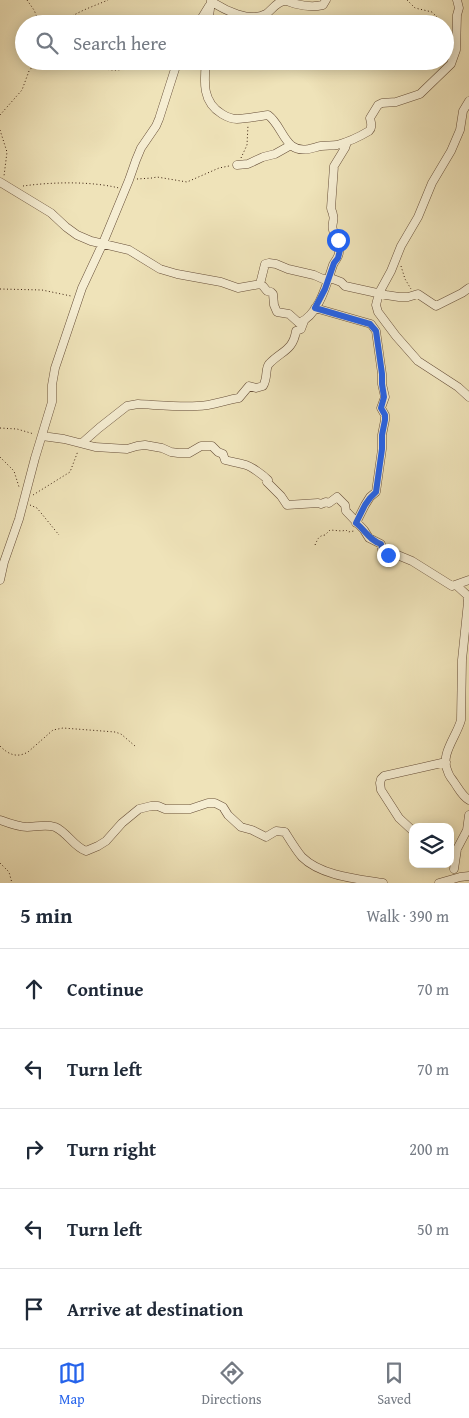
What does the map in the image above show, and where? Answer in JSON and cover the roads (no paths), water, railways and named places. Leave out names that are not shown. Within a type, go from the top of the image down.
[{"type":"street","points":[[212,0],[236,14],[241,15]]},
{"type":"street","points":[[203,15],[212,0]]},
{"type":"street","points":[[210,15],[212,0]]},
{"type":"street","points":[[264,15],[284,1],[315,6],[323,5],[326,0]]},
{"type":"street","points":[[454,56],[456,50],[456,18],[459,8],[457,0]]},
{"type":"street","points":[[0,580],[52,402],[54,374],[79,297],[141,148],[159,119],[175,70]]},
{"type":"street","points":[[205,70],[205,92],[208,100],[219,112],[232,118],[266,115],[271,117],[291,145],[300,150],[306,150],[323,145],[336,145],[347,142],[364,134],[371,129],[370,118],[378,105],[396,102],[420,94],[445,70]]},
{"type":"street","points":[[469,101],[463,111],[460,130],[451,151],[432,183],[418,216],[404,240],[392,271],[379,293],[376,305],[378,312],[418,361],[458,387],[469,397]]},
{"type":"street","points":[[82,444],[103,424],[129,405],[213,405],[224,400],[239,398],[249,386],[256,388],[263,386],[269,364],[288,349],[295,337],[296,331],[301,329],[304,321],[321,299],[334,263],[338,258],[340,250],[333,230],[334,216],[331,211],[334,166],[347,142]]},
{"type":"street","points":[[237,165],[248,164],[275,154],[291,145]]},
{"type":"street","points":[[4,184],[51,213],[64,226],[77,235],[91,241],[129,250],[160,269],[216,280],[238,288],[260,284]]},
{"type":"street","points":[[260,284],[265,264],[269,262],[323,279],[328,278],[341,282],[345,286],[406,297],[418,294],[436,306],[469,288]]},
{"type":"street","points":[[260,284],[266,291],[273,294],[276,312],[290,314],[299,324],[304,321]]},
{"type":"street","points":[[315,308],[370,324],[376,331],[384,390],[384,400],[381,408],[385,415],[385,420],[376,492],[365,505],[359,525]]},
{"type":"street","points":[[42,436],[103,448],[126,449],[145,445],[185,454],[196,447],[211,445],[223,454],[225,460],[246,465],[262,474],[281,496],[286,505],[329,503],[337,497],[345,505],[346,511],[369,538],[381,544],[383,554],[395,554],[412,561],[448,584],[456,585],[469,580]]},
{"type":"street","points":[[456,585],[468,598],[462,660],[461,720],[447,753],[446,762],[448,773],[463,796],[469,800]]},
{"type":"street","points":[[409,828],[398,818],[386,798],[380,783],[381,779],[384,776],[446,762]]},
{"type":"street","points":[[0,820],[26,827],[54,827],[86,851],[106,841],[122,823],[139,809],[155,806],[165,809],[190,809],[208,803],[215,803],[223,807],[228,815],[241,827],[266,836],[276,831],[285,832],[302,857],[318,868],[344,877],[383,883]]},
{"type":"street","points":[[454,859],[467,830],[469,815]]},
{"type":"street","points":[[454,867],[465,876]]},
{"type":"street","points":[[439,883],[465,876]]}]
